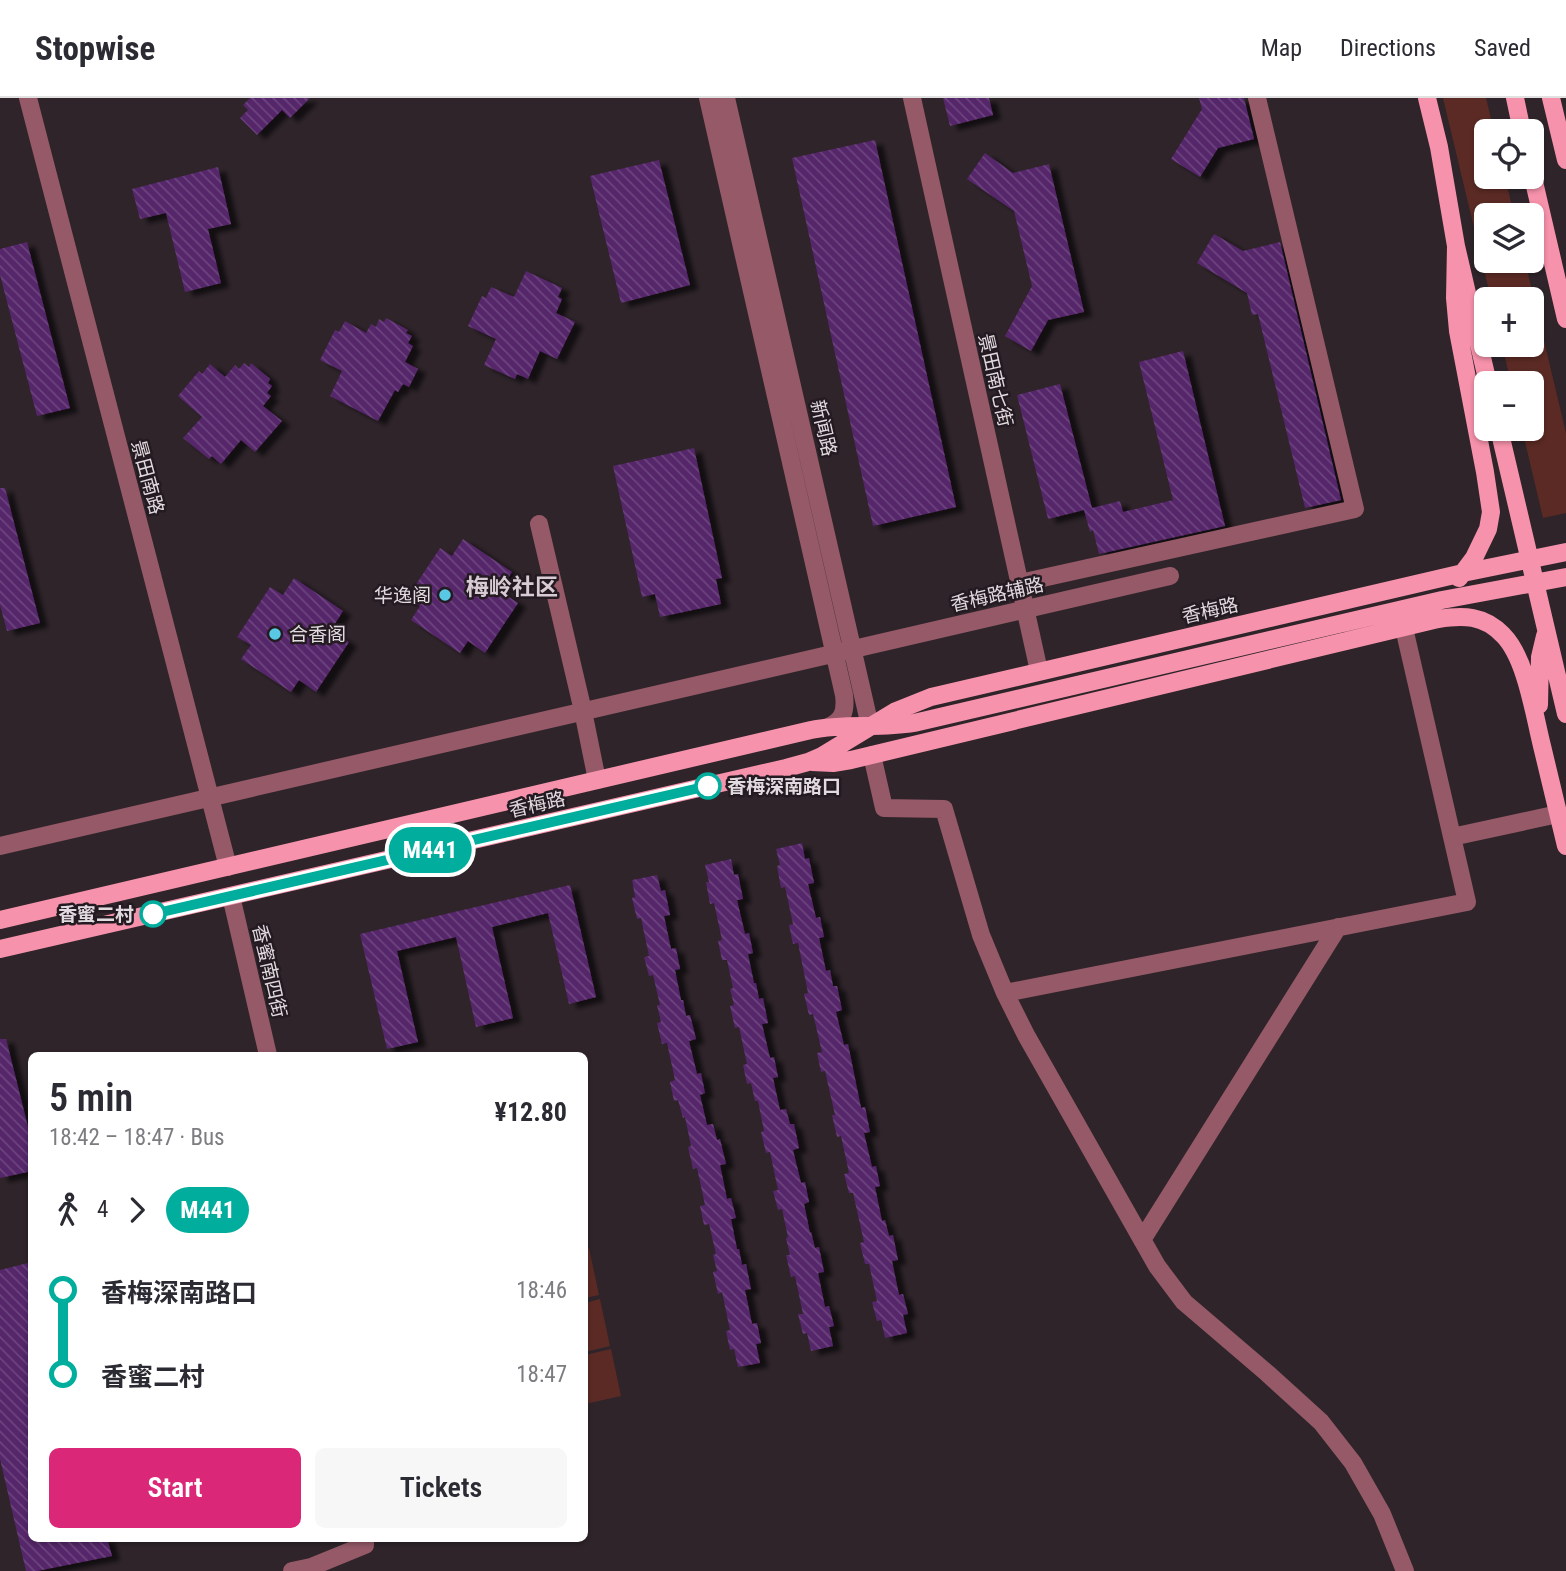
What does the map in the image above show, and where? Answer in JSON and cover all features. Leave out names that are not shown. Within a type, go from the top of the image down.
[{"type":"main road","points":[[1413,98],[1439,147]]},
{"type":"main road","points":[[1427,98],[1439,147],[1455,246],[1485,371]]},
{"type":"main road","points":[[1515,98],[1519,119]]},
{"type":"main road","points":[[1551,98],[1566,160]]},
{"type":"main road","points":[[1536,189],[1566,319]]},
{"type":"main road","points":[[1442,600],[1474,558],[1488,529],[1491,512],[1458,331],[1455,246]]},
{"type":"main road","points":[[1502,441],[1566,714]]},
{"type":"main road","name":"香梅路","points":[[0,949],[808,762],[904,707],[931,696],[1566,551]]},
{"type":"main road","name":"香梅路","points":[[0,920],[828,727],[907,725],[1442,600],[1566,577]]},
{"type":"main road","points":[[808,762],[833,763],[872,755],[1459,616],[1474,618],[1502,633],[1517,657],[1530,694],[1566,846]]},
{"type":"main road","points":[[1542,747],[1539,710],[1540,657],[1547,631]]},
{"type":"street","name":"景田南路","points":[[28,98],[228,867]]},
{"type":"street","name":"新闻路","points":[[708,98],[844,695],[852,714],[862,724],[870,726],[726,98]]},
{"type":"street","name":"景田南七街","points":[[912,98],[1040,671]]},
{"type":"street","points":[[1020,583],[1355,509],[1257,98]]},
{"type":"street","points":[[539,524],[597,780]]},
{"type":"street","name":"香梅路辅路","points":[[0,846],[1170,576]]},
{"type":"street","points":[[1005,993],[1467,902],[1404,628]]},
{"type":"street","points":[[828,727],[837,723],[842,716],[845,709],[844,695]]},
{"type":"street","points":[[872,755],[884,808],[944,809],[981,936],[1005,993],[1157,1266],[1184,1302],[1321,1422],[1353,1463],[1381,1514],[1405,1571]]},
{"type":"street","points":[[1452,837],[1558,814]]},
{"type":"street","name":"香蜜南四街","points":[[231,896],[267,1052]]},
{"type":"street","points":[[1142,1240],[1338,927]]},
{"type":"street","points":[[292,1571],[311,1567],[365,1542]]},
{"type":"shaded area","points":[[1443,98],[1486,98],[1491,119],[1474,119],[1474,189],[1508,189],[1511,203],[1474,203],[1474,228]]},
{"type":"shaded area","points":[[1485,273],[1528,273],[1531,287],[1488,287]]},
{"type":"shaded area","points":[[1544,341],[1566,433],[1566,513],[1543,518],[1525,441],[1544,441],[1544,371],[1508,371],[1505,357],[1544,357]]},
{"type":"shaded area","points":[[588,1248],[599,1295],[588,1297]]},
{"type":"shaded area","points":[[600,1299],[610,1346],[588,1351],[588,1302]]},
{"type":"shaded area","points":[[611,1349],[621,1396],[588,1403],[588,1354]]},
{"type":"building","points":[[250,98],[310,98],[290,118],[282,110],[257,135],[240,118],[248,110],[243,105]]},
{"type":"building","points":[[943,98],[989,98],[993,115],[950,126]]},
{"type":"building","points":[[1199,98],[1244,98],[1254,139],[1218,148],[1200,177],[1171,159],[1202,109]]},
{"type":"building","points":[[875,140],[956,507],[873,526],[792,158]]},
{"type":"building","points":[[985,153],[1013,173],[1049,164],[1084,312],[1048,320],[1031,351],[1005,336],[1032,286],[1014,211],[967,179]]},
{"type":"building","points":[[659,160],[690,285],[621,303],[590,176]]},
{"type":"building","points":[[218,167],[231,224],[208,229],[221,283],[185,292],[166,213],[140,219],[132,189]]},
{"type":"building","points":[[1214,234],[1243,251],[1280,242],[1341,500],[1305,508],[1258,314],[1252,315],[1247,293],[1197,263]]},
{"type":"building","points":[[27,242],[70,408],[37,416],[0,275],[0,249]]},
{"type":"building","points":[[526,271],[562,288],[558,297],[562,299],[556,313],[575,322],[557,359],[540,351],[528,379],[517,374],[515,379],[484,365],[496,339],[468,326],[482,296],[486,298],[491,287],[514,297]]},
{"type":"building","points":[[386,318],[408,330],[406,333],[412,336],[408,343],[413,346],[405,362],[418,369],[409,387],[403,384],[398,392],[395,390],[378,421],[330,396],[342,371],[320,360],[335,330],[339,332],[345,321],[366,333],[371,324],[376,327],[379,319],[384,322]]},
{"type":"building","points":[[1183,351],[1225,526],[1099,554],[1084,510],[1048,519],[1017,395],[1060,384],[1092,508],[1120,501],[1123,512],[1173,500],[1139,362]]},
{"type":"building","points":[[244,363],[249,367],[251,363],[270,379],[268,383],[272,386],[267,393],[271,396],[263,406],[282,421],[255,452],[241,440],[221,464],[212,456],[209,459],[183,438],[202,417],[178,396],[199,371],[202,374],[210,364],[225,377],[235,365],[239,369]]},
{"type":"building","points":[[694,448],[722,578],[716,579],[721,604],[660,617],[655,594],[642,597],[613,466]]},
{"type":"building","points":[[0,488],[5,488],[40,623],[7,631],[0,605]]},
{"type":"building","name":"华逸阁","points":[[463,539],[512,572],[500,591],[518,603],[485,653],[468,641],[460,653],[411,620],[420,606],[407,598],[440,548],[452,556]]},
{"type":"building","name":"合香阁","points":[[294,578],[343,611],[331,630],[349,642],[316,692],[299,680],[291,692],[241,659],[251,645],[237,637],[270,587],[283,595]]},
{"type":"building","points":[[802,843],[805,859],[809,858],[814,883],[808,884],[816,918],[820,917],[824,937],[819,938],[826,971],[830,970],[833,986],[837,986],[842,1010],[836,1012],[844,1045],[848,1044],[861,1108],[865,1107],[870,1132],[864,1133],[872,1167],[876,1166],[880,1186],[875,1187],[882,1221],[885,1220],[889,1236],[893,1235],[898,1260],[892,1261],[899,1295],[903,1294],[908,1314],[903,1315],[907,1333],[885,1338],[881,1320],[877,1321],[872,1302],[877,1301],[869,1264],[865,1264],[860,1243],[864,1242],[853,1193],[849,1193],[844,1174],[849,1173],[841,1136],[837,1137],[825,1071],[821,1072],[817,1053],[822,1052],[813,1014],[809,1015],[804,994],[808,993],[798,943],[793,944],[789,925],[793,924],[785,887],[781,888],[777,866],[780,865],[776,849]]},
{"type":"building","points":[[731,859],[734,875],[738,874],[743,899],[737,900],[745,934],[749,933],[753,953],[748,954],[754,983],[759,999],[763,998],[768,1023],[762,1024],[770,1058],[774,1057],[778,1077],[773,1078],[780,1110],[786,1109],[790,1124],[794,1124],[799,1148],[793,1150],[801,1183],[805,1182],[809,1202],[804,1204],[810,1233],[815,1248],[819,1247],[824,1272],[818,1273],[825,1307],[829,1306],[834,1326],[829,1327],[833,1346],[811,1351],[807,1333],[803,1334],[798,1314],[803,1314],[795,1276],[791,1277],[786,1255],[790,1255],[788,1237],[782,1209],[778,1210],[773,1191],[778,1190],[770,1152],[766,1153],[761,1132],[764,1131],[758,1101],[755,1101],[751,1083],[747,1084],[743,1065],[747,1064],[739,1027],[735,1028],[730,1006],[734,1005],[730,989],[733,988],[727,960],[722,960],[718,941],[722,940],[714,903],[710,904],[706,882],[709,882],[705,865]]},
{"type":"building","points":[[657,875],[661,891],[665,890],[670,915],[664,916],[671,949],[676,948],[680,969],[675,970],[681,1000],[686,1016],[690,1015],[696,1039],[689,1041],[697,1074],[701,1073],[705,1093],[700,1095],[707,1125],[713,1124],[726,1164],[720,1165],[727,1199],[731,1198],[736,1218],[731,1219],[737,1249],[742,1265],[746,1264],[751,1289],[745,1290],[752,1324],[757,1323],[761,1343],[756,1344],[760,1363],[738,1367],[734,1349],[730,1350],[726,1331],[730,1330],[722,1292],[718,1294],[713,1272],[717,1271],[713,1255],[716,1254],[709,1224],[704,1225],[700,1206],[705,1205],[697,1168],[693,1169],[685,1117],[683,1118],[678,1100],[674,1101],[670,1082],[675,1080],[667,1043],[662,1044],[657,1023],[661,1022],[657,1005],[660,1005],[653,975],[649,976],[644,957],[649,956],[641,918],[637,919],[632,898],[635,897],[632,880]]},
{"type":"building","points":[[570,885],[596,997],[569,1004],[548,913],[492,927],[513,1018],[476,1027],[456,937],[397,951],[418,1042],[387,1049],[360,934]]},
{"type":"building","points":[[0,1039],[6,1039],[28,1127],[28,1172],[0,1178]]},
{"type":"building","points":[[28,1263],[28,1542],[108,1542],[112,1556],[26,1571],[0,1459],[0,1270]]},
{"type":"bus line","name":"M441","points":[[153,914],[708,786]]},
{"type":"place","name":"华逸阁","points":[[445,595]]},
{"type":"place","name":"合香阁","points":[[275,634]]},
{"type":"place","name":"香梅深南路口","points":[[708,786]]},
{"type":"place","name":"香蜜二村","points":[[153,914]]},
{"type":"district","name":"梅岭社区","points":[[512,587]]}]
